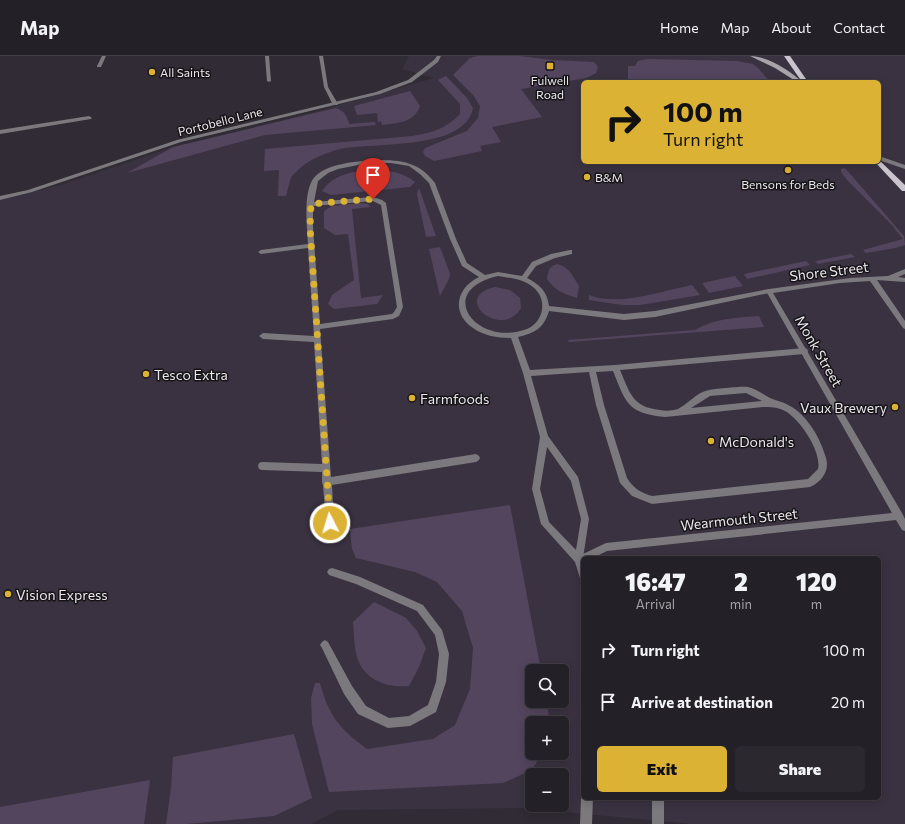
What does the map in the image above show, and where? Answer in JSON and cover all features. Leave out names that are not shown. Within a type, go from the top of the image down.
[{"type":"main road","points":[[787,56],[803,80]]},
{"type":"main road","points":[[880,164],[905,189]]},
{"type":"street","points":[[100,66],[104,56]]},
{"type":"street","points":[[267,56],[269,81]]},
{"type":"street","points":[[321,56],[326,87],[335,104]]},
{"type":"street","name":"Portobello Lane","points":[[0,198],[30,191],[179,141],[378,93],[410,81],[436,61],[439,56]]},
{"type":"street","points":[[752,56],[782,69],[797,80]]},
{"type":"street","points":[[0,132],[89,118]]},
{"type":"street","points":[[881,159],[905,166]]},
{"type":"street","points":[[330,523],[325,468],[311,246],[312,185],[318,176],[344,166],[367,162],[389,161],[410,165],[428,177],[432,183],[453,240],[464,264],[483,277]]},
{"type":"street","points":[[311,204],[373,199],[384,204],[400,307],[397,314],[393,316],[316,327]]},
{"type":"street","points":[[261,252],[311,246]]},
{"type":"street","points":[[524,278],[534,264],[553,256],[570,252]]},
{"type":"street","points":[[891,277],[905,271]]},
{"type":"street","points":[[498,274],[512,274],[535,284],[543,292],[547,302],[547,308],[542,322],[533,329],[506,336],[491,334],[478,329],[468,320],[463,310],[462,300],[466,290],[474,282],[483,277],[498,274]]},
{"type":"street","points":[[891,277],[905,280]]},
{"type":"street","name":"Shore Street","points":[[547,308],[624,317],[655,314],[769,291],[819,284],[891,277]]},
{"type":"street","points":[[872,278],[905,326]]},
{"type":"street","name":"Monk Street","points":[[769,291],[905,527]]},
{"type":"street","points":[[514,335],[527,373],[544,437],[575,480],[585,519],[582,556]]},
{"type":"street","points":[[263,336],[317,339]]},
{"type":"street","points":[[527,373],[616,368],[804,351]]},
{"type":"street","points":[[616,368],[631,404],[638,409],[651,413],[776,404]]},
{"type":"street","points":[[592,369],[600,405],[623,480],[630,491],[641,498],[652,500],[810,483],[818,478],[823,468],[823,455],[799,417],[789,408],[776,404],[748,390],[708,393],[678,412]]},
{"type":"street","points":[[544,437],[536,489],[545,524],[581,558]]},
{"type":"street","points":[[326,482],[476,458]]},
{"type":"street","points":[[262,466],[325,468]]},
{"type":"street","name":"Wearmouth Street","points":[[588,556],[606,547],[899,516]]},
{"type":"street","points":[[325,645],[348,690],[362,710],[388,722],[410,721],[432,708],[441,682],[444,654],[439,633],[420,608],[357,580],[332,572]]},
{"type":"street","points":[[586,800],[586,824]]},
{"type":"street","points":[[658,800],[658,824]]},
{"type":"shaded area","points":[[409,56],[905,56],[905,824],[692,824],[564,812],[569,812],[569,768],[525,768],[525,808],[338,810],[311,824],[0,824],[0,200],[64,184],[173,147],[322,110],[434,78],[402,69]]},
{"type":"shaded area","points":[[478,56],[520,56],[552,60],[594,62],[598,67],[596,73],[586,78],[521,89],[542,117],[492,127],[501,142],[480,146],[482,151],[434,161],[425,156],[423,152],[425,148],[467,131],[478,118],[480,106],[473,95],[453,75],[470,58]]},
{"type":"shaded area","points":[[648,59],[737,61],[753,64],[768,80],[628,80],[628,66],[635,66],[638,61]]},
{"type":"shaded area","points":[[446,76],[467,98],[473,108],[466,122],[453,132],[436,138],[416,142],[355,147],[329,152],[303,165],[292,176],[286,196],[278,196],[279,170],[264,171],[265,149],[412,136],[438,130],[460,114],[460,104],[438,80]]},
{"type":"shaded area","points":[[410,91],[420,106],[414,116],[409,119],[399,123],[382,125],[381,121],[378,122],[377,113],[357,115],[354,106]]},
{"type":"shaded area","points":[[336,108],[345,114],[349,124],[375,122],[376,125],[265,135],[127,173],[173,147]]},
{"type":"shaded area","points":[[845,168],[904,236],[905,245],[866,253],[863,250],[903,239],[895,228],[847,180],[841,172],[841,169]]},
{"type":"shaded area","points":[[382,170],[399,173],[415,182],[410,187],[331,195],[322,191],[337,177],[350,173]]},
{"type":"shaded area","points":[[419,188],[436,236],[426,237],[417,194]]},
{"type":"shaded area","points":[[361,203],[368,204],[370,207],[352,209],[361,298],[383,295],[377,304],[334,309],[328,304],[332,295],[354,280],[348,234],[335,235],[324,228],[324,211],[332,206]]},
{"type":"shaded area","points":[[440,247],[450,274],[440,296],[429,249]]},
{"type":"shaded area","points":[[851,254],[855,257],[818,264],[815,261]]},
{"type":"shaded area","points":[[806,261],[810,265],[747,279],[744,274]]},
{"type":"shaded area","points":[[557,264],[568,269],[579,286],[577,298],[560,291],[547,279],[549,269]]},
{"type":"shaded area","points":[[735,276],[743,286],[709,293],[702,283]]},
{"type":"shaded area","points":[[692,285],[700,295],[640,305],[622,305],[589,300],[589,295],[600,298],[626,299]]},
{"type":"shaded area","points":[[495,287],[510,290],[520,298],[521,308],[512,317],[502,320],[492,318],[484,314],[478,307],[477,299],[482,292]]},
{"type":"shaded area","points":[[759,316],[764,327],[569,342],[568,340],[695,330],[718,321]]},
{"type":"shaded area","points":[[510,505],[540,664],[525,664],[525,708],[547,708],[549,716],[525,716],[525,760],[538,760],[533,768],[525,768],[525,773],[503,783],[329,792],[312,724],[311,698],[315,683],[320,683],[327,705],[337,721],[350,735],[367,749],[433,739],[455,725],[470,689],[473,648],[462,611],[437,582],[415,572],[356,558],[352,549],[350,529]]},
{"type":"shaded area","points":[[374,602],[406,618],[417,631],[426,648],[419,667],[409,686],[393,686],[377,681],[365,672],[360,665],[357,657],[353,622]]},
{"type":"shaded area","points":[[294,734],[312,798],[274,816],[186,824],[166,824],[171,788],[173,757]]},
{"type":"shaded area","points":[[150,780],[144,824],[0,824],[0,807]]},
{"type":"place","name":"Fulwell Road","points":[[550,66]]},
{"type":"place","name":"All Saints","points":[[152,72]]},
{"type":"place","name":"Bensons for Beds","points":[[788,170]]},
{"type":"place","name":"B&M","points":[[587,177]]},
{"type":"place","name":"Tesco Extra","points":[[146,374]]},
{"type":"place","name":"Farmfoods","points":[[412,398]]},
{"type":"place","name":"Vaux Brewery","points":[[895,407]]},
{"type":"place","name":"McDonald's","points":[[711,441]]},
{"type":"place","name":"Vision Express","points":[[8,594]]},
{"type":"route","points":[[330,523],[325,468],[310,227],[311,204],[373,199]]}]
